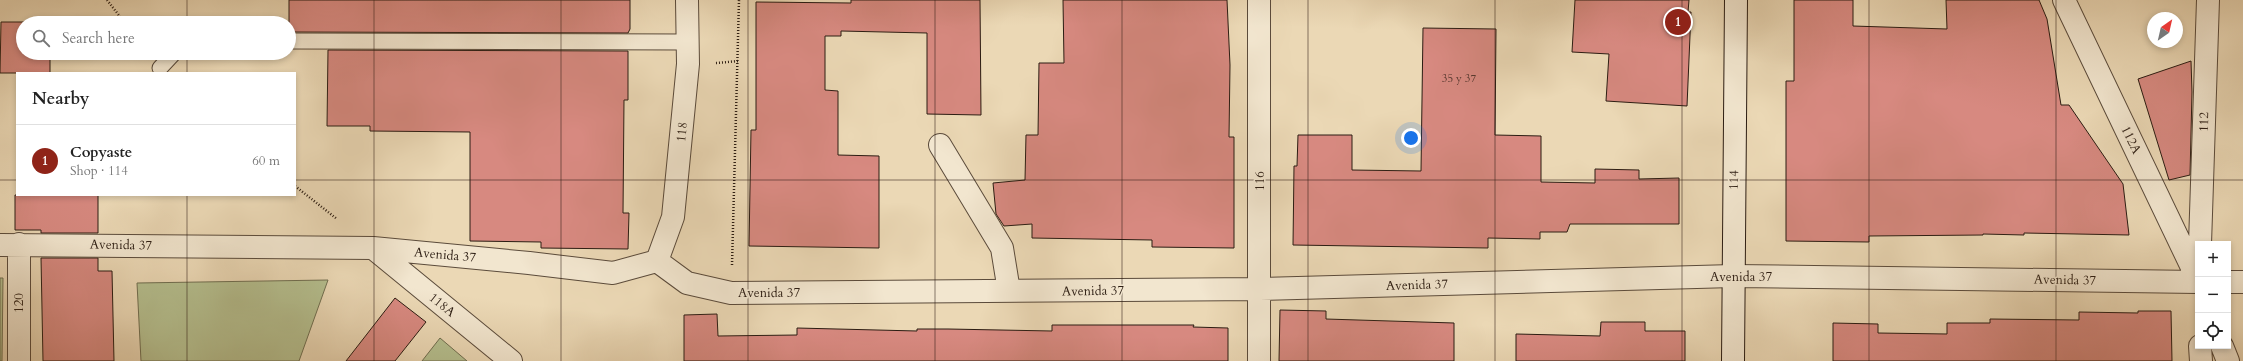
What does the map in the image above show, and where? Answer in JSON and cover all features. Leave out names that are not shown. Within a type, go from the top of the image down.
[{"type":"street","name":"118","points":[[657,261],[673,217],[688,64],[686,42],[687,0]]},
{"type":"street","name":"116","points":[[1259,361],[1260,0]]},
{"type":"street","name":"114","points":[[1733,361],[1736,0]]},
{"type":"street","name":"112A","points":[[2064,0],[2196,277]]},
{"type":"street","name":"112","points":[[2200,241],[2208,0]]},
{"type":"street","points":[[940,145],[1002,248],[1009,291]]},
{"type":"street","name":"Avenida 37","points":[[9,245],[373,248],[529,263],[613,274],[657,261],[687,283],[731,293],[1260,289],[1733,276],[2195,281]]},
{"type":"street","name":"120","points":[[9,245],[19,361]]},
{"type":"street","name":"118A","points":[[373,248],[511,361]]},
{"type":"street","points":[[2231,282],[2243,282]]},
{"type":"street","points":[[2200,349],[2201,361]]},
{"type":"street","points":[[2223,349],[2228,361]]},
{"type":"lane","points":[[296,41],[686,42]]},
{"type":"lane","points":[[160,68],[167,60]]},
{"type":"path","points":[[107,0],[120,16]]},
{"type":"path","points":[[731,293],[740,0]]},
{"type":"path","points":[[296,187],[373,248]]},
{"type":"green space","points":[[0,278],[3,278],[2,361],[0,361]]},
{"type":"green space","points":[[328,280],[299,361],[141,361],[137,283]]},
{"type":"green space","points":[[440,338],[467,361],[422,361]]},
{"type":"building","points":[[289,0],[630,0],[630,29],[628,33],[296,32],[296,16],[289,16]]},
{"type":"building","points":[[851,0],[980,0],[981,115],[927,114],[927,33],[841,31],[841,36],[825,36],[825,90],[838,91],[838,155],[879,156],[879,248],[749,246],[751,130],[756,130],[756,2],[851,3]]},
{"type":"building","points":[[1063,0],[1227,0],[1230,65],[1229,137],[1234,137],[1234,248],[1152,247],[1152,240],[1032,238],[1032,224],[1004,226],[996,214],[993,183],[1025,180],[1026,135],[1038,135],[1039,63],[1064,63]]},
{"type":"building","points":[[1575,0],[1689,0],[1688,12],[1691,12],[1687,106],[1606,101],[1609,54],[1572,52]]},
{"type":"building","points":[[1794,0],[1853,0],[1853,26],[1947,29],[1946,0],[2039,0],[2047,19],[2061,105],[2069,105],[2123,184],[2129,235],[2024,233],[2024,235],[1983,234],[1869,236],[1869,242],[1786,241],[1786,81],[1794,81]]},
{"type":"building","points":[[1,22],[16,22],[16,60],[50,60],[50,72],[0,73]]},
{"type":"building","points":[[1423,28],[1496,29],[1495,135],[1541,136],[1541,182],[1595,183],[1595,169],[1639,170],[1639,179],[1679,178],[1679,224],[1570,224],[1567,232],[1540,232],[1540,239],[1488,238],[1488,248],[1293,245],[1294,166],[1297,166],[1298,135],[1352,135],[1352,170],[1421,171]]},
{"type":"building","points":[[328,50],[628,51],[628,100],[624,100],[623,213],[629,213],[628,249],[541,248],[541,242],[470,241],[470,132],[370,131],[370,126],[327,126]]},
{"type":"building","points":[[2191,61],[2192,92],[2190,175],[2169,180],[2138,79]]},
{"type":"building","points":[[15,195],[98,196],[98,233],[41,233],[41,230],[15,230]]},
{"type":"building","points":[[41,258],[98,258],[98,271],[112,271],[114,361],[43,361]]},
{"type":"building","points":[[395,298],[426,322],[395,361],[346,361]]},
{"type":"building","points":[[1280,310],[1326,311],[1326,319],[1454,323],[1454,361],[1279,361]]},
{"type":"building","points":[[2138,311],[2171,311],[2172,361],[1833,361],[1833,323],[1878,324],[1878,333],[1947,334],[1947,323],[1990,323],[1990,319],[2079,320],[2079,312],[2138,313]]},
{"type":"building","points":[[717,314],[718,336],[797,335],[797,328],[917,331],[917,329],[948,329],[1052,331],[1052,325],[1194,325],[1193,327],[1228,328],[1228,361],[684,361],[684,315]]},
{"type":"building","points":[[1601,322],[1645,322],[1645,331],[1685,331],[1685,361],[1516,361],[1516,334],[1600,336]]},
{"type":"place","name":"Copyaste","points":[[1678,22]]}]
